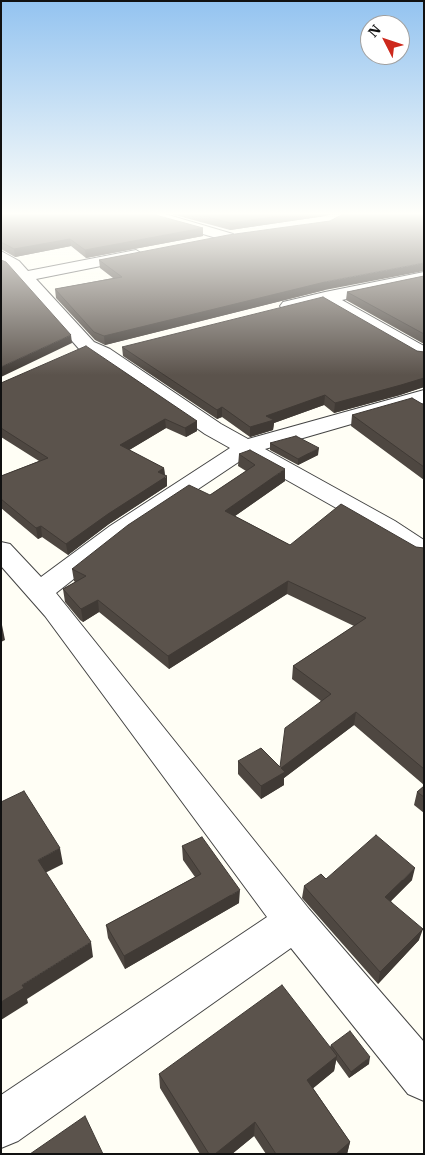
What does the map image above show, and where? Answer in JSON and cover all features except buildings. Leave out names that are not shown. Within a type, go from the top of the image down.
[{"type":"street","points":[[16,268],[96,351],[213,429],[386,526],[424,552]]},
{"type":"street","points":[[24,277],[71,268]]},
{"type":"street","points":[[276,309],[424,276]]},
{"type":"street","points":[[325,297],[424,354]]},
{"type":"street","points":[[40,591],[120,531],[246,447],[424,396]]},
{"type":"street","points":[[1,550],[40,591],[295,922],[424,1078]]},
{"type":"street","points":[[1,1124],[295,922]]}]
